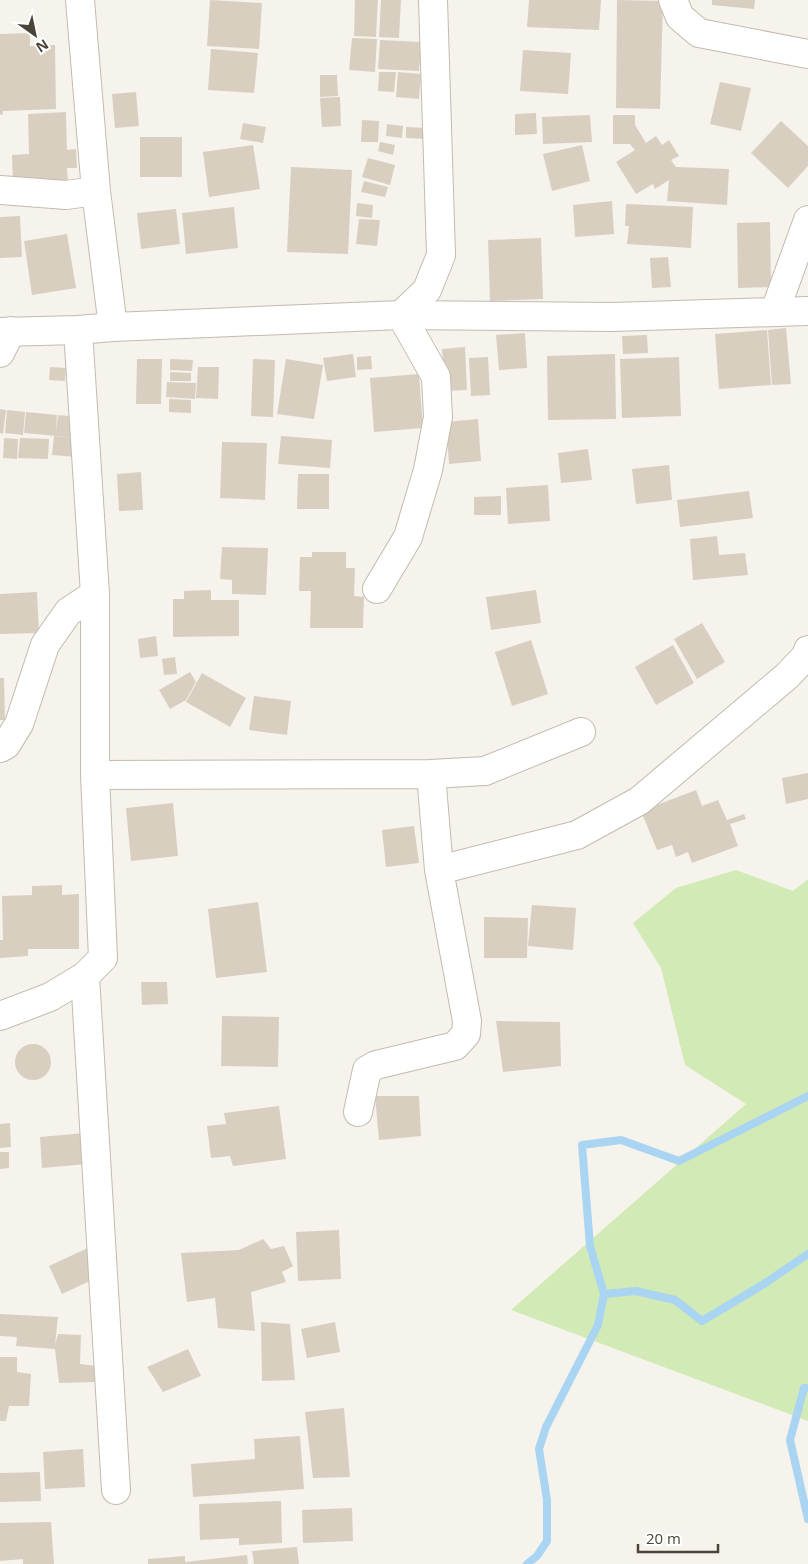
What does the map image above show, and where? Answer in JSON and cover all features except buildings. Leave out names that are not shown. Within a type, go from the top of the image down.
[{"type":"street","points":[[80,0],[96,191],[113,327]]},
{"type":"street","points":[[401,315],[427,290],[441,255],[433,0]]},
{"type":"street","points":[[674,0],[680,17],[699,33],[808,54]]},
{"type":"street","points":[[0,190],[66,195],[96,191]]},
{"type":"street","points":[[775,311],[808,220]]},
{"type":"street","points":[[4,339],[113,327],[401,315],[612,317],[808,310]]},
{"type":"street","points":[[377,589],[408,537],[428,470],[438,417],[436,377],[401,315]]},
{"type":"street","points":[[0,1016],[50,997],[86,976],[103,958],[95,776],[95,594],[78,330]]},
{"type":"street","points":[[0,748],[6,745],[19,724],[45,645],[68,612],[95,594]]},
{"type":"street","points":[[439,870],[577,834],[639,801],[787,676],[806,656],[808,650]]},
{"type":"street","points":[[95,776],[431,774],[485,771],[581,732]]},
{"type":"street","points":[[358,1112],[367,1070],[376,1065],[455,1046],[466,1034],[467,1022],[439,870],[431,774]]},
{"type":"street","points":[[86,976],[116,1490]]},
{"type":"green space","points":[[736,870],[793,891],[808,879],[808,1421],[511,1310],[746,1104],[685,1065],[661,968],[633,923],[676,888]]},
{"type":"waterway","points":[[527,1564],[537,1556],[547,1541],[547,1500],[539,1449],[546,1427],[598,1325],[604,1294],[590,1246],[582,1145],[621,1140],[679,1161],[808,1096]]},
{"type":"waterway","points":[[604,1294],[636,1291],[675,1300],[702,1321],[764,1284],[808,1254]]},
{"type":"waterway","points":[[808,1388],[804,1388],[790,1440],[808,1519]]}]
